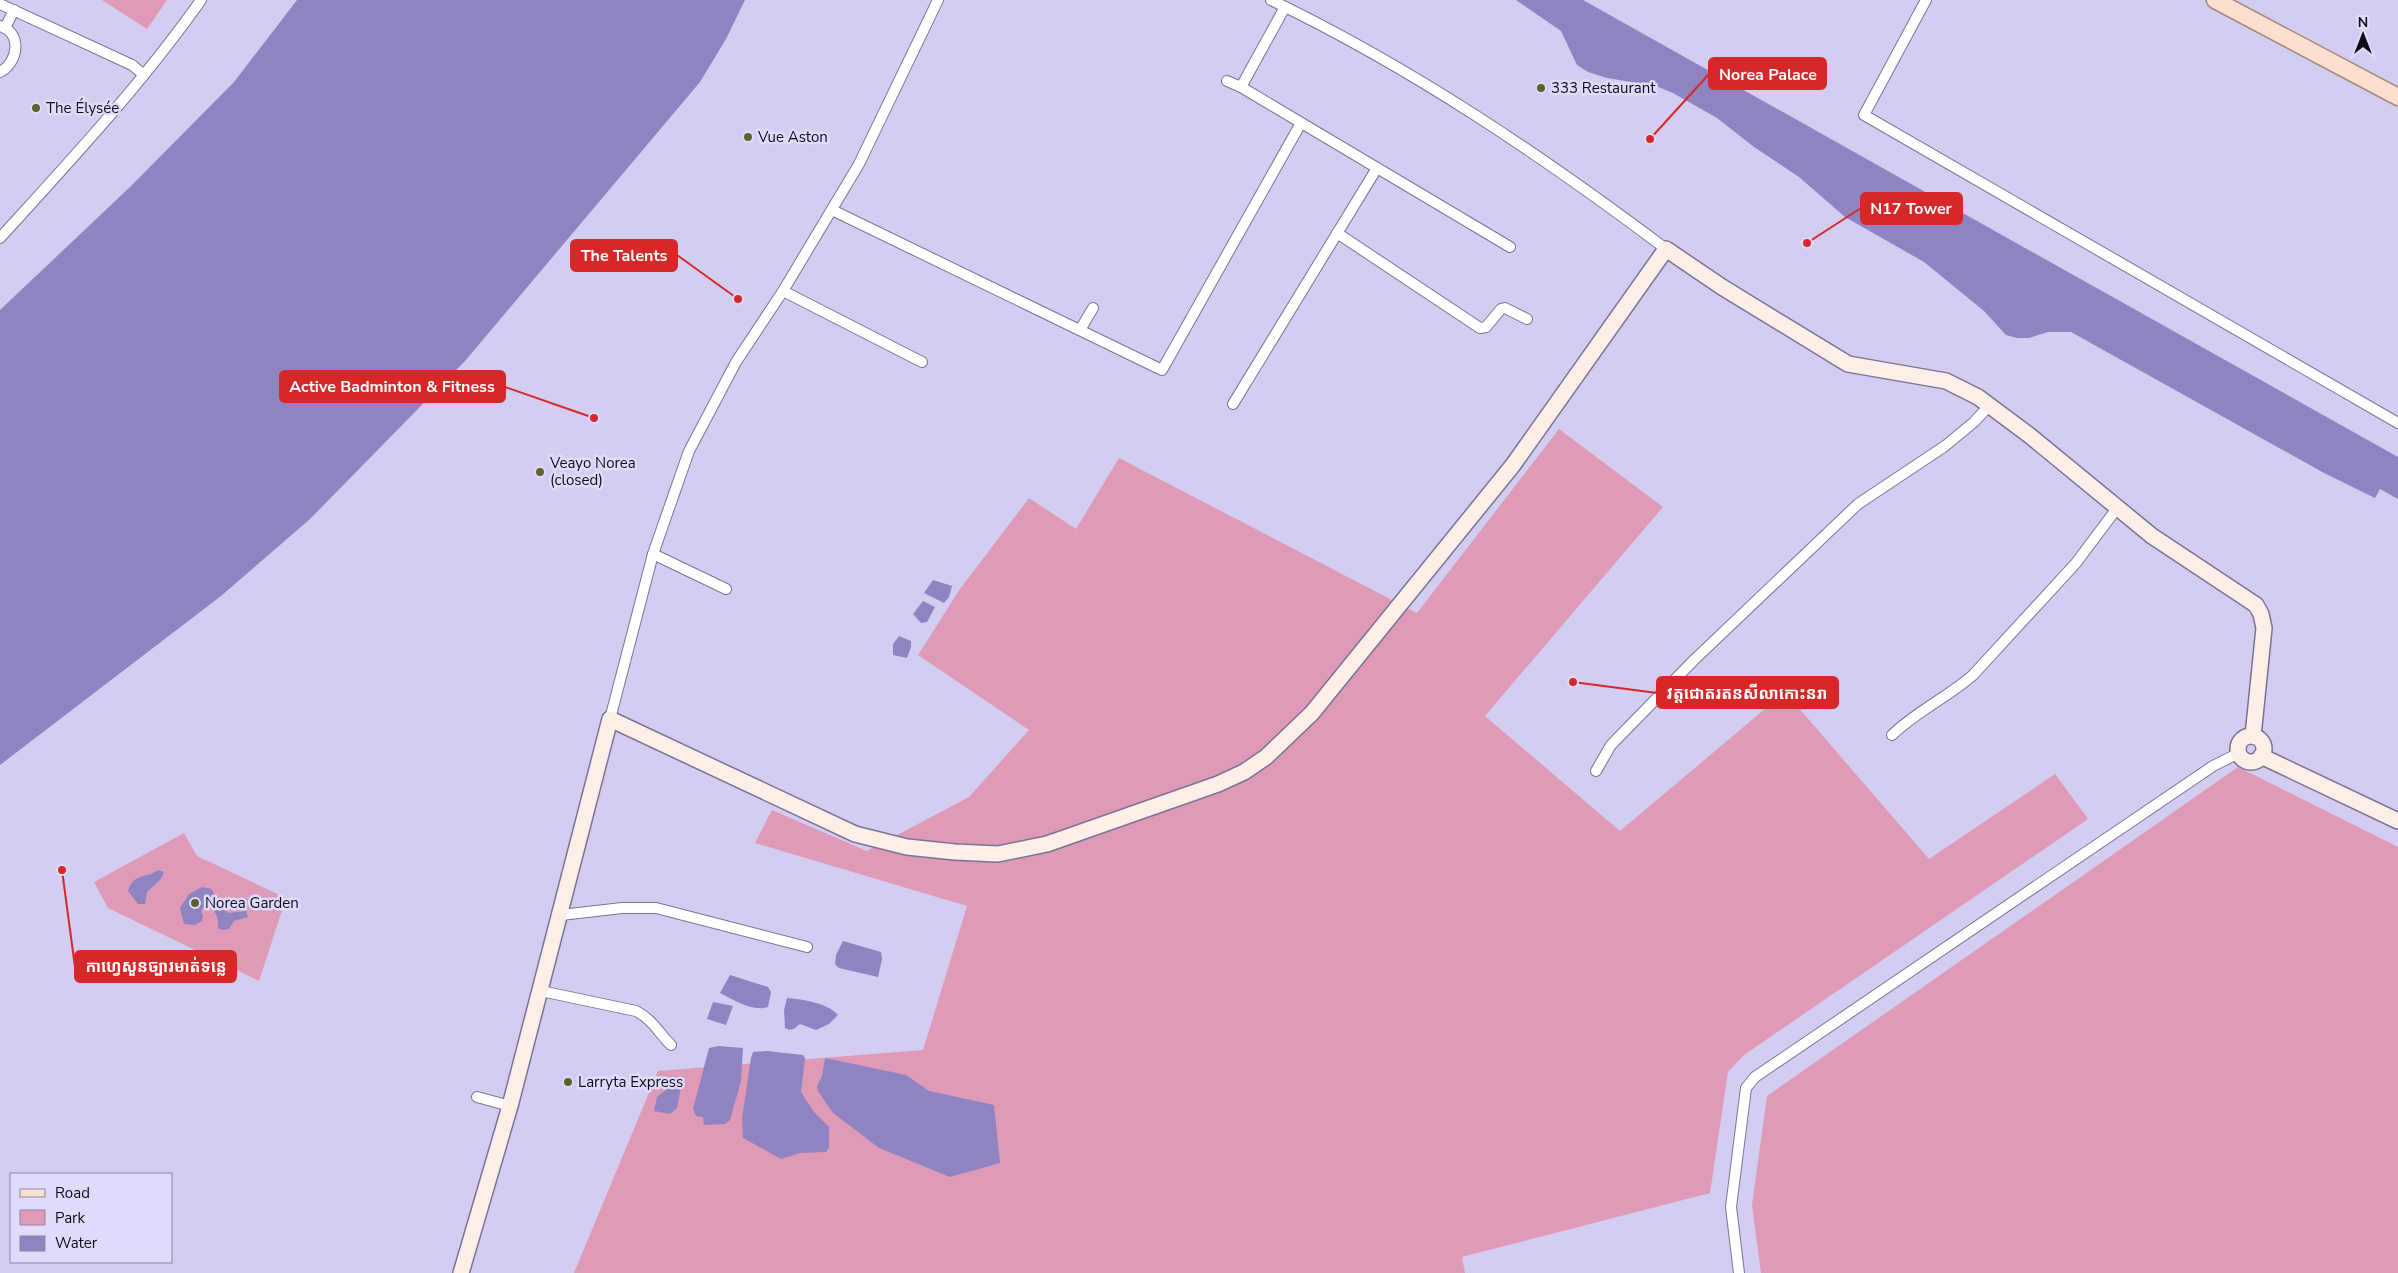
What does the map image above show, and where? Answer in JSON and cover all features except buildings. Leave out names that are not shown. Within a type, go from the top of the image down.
[{"type":"main road","points":[[2216,0],[2398,97]]},
{"type":"street","points":[[0,238],[85,145],[144,75],[200,0]]},
{"type":"street","points":[[461,1273],[510,1106],[541,991],[653,554],[677,481],[707,414],[736,362],[783,291],[859,164],[938,0]]},
{"type":"street","points":[[1271,0],[1444,94],[1596,196],[1666,249],[1722,287],[1848,364],[1946,381],[1989,406],[2029,435],[2152,536],[2256,605],[2261,614],[2264,628],[2253,736]]},
{"type":"street","points":[[1926,0],[1864,115],[2398,422]]},
{"type":"street","points":[[0,4],[132,65],[144,75]]},
{"type":"street","points":[[1241,87],[1285,7]]},
{"type":"street","points":[[0,72],[12,63],[16,49],[12,35],[2,27],[14,10]]},
{"type":"street","points":[[1228,81],[1510,248]]},
{"type":"street","points":[[832,210],[1162,370],[1301,123]]},
{"type":"street","points":[[1233,404],[1377,168]]},
{"type":"street","points":[[1337,233],[1480,328],[1486,327],[1505,308],[1528,319]]},
{"type":"street","points":[[610,719],[855,834],[907,846],[955,852],[998,854],[1047,844],[1218,784],[1244,772],[1266,757],[1312,713],[1513,465],[1666,249]]},
{"type":"street","points":[[783,291],[922,362]]},
{"type":"street","points":[[1080,330],[1093,308]]},
{"type":"street","points":[[1596,770],[1611,745],[1779,577],[1858,504],[1945,446],[1974,422],[1989,406]]},
{"type":"street","points":[[1892,735],[1909,718],[1957,689],[1973,675],[2076,563],[2118,507]]},
{"type":"street","points":[[653,554],[726,589]]},
{"type":"street","points":[[2248,736],[2253,736],[2260,740],[2263,745],[2261,756],[2258,759],[2249,761],[2239,753],[2240,741],[2248,736]]},
{"type":"street","points":[[1739,1273],[1731,1207],[1746,1088],[1755,1077],[2213,766],[2239,753]]},
{"type":"street","points":[[2261,756],[2398,821]]},
{"type":"street","points":[[561,915],[622,908],[656,908],[807,947]]},
{"type":"street","points":[[541,991],[636,1011],[648,1017],[656,1030],[671,1045]]},
{"type":"street","points":[[477,1097],[510,1106]]},
{"type":"green space","points":[[102,0],[167,0],[147,29]]},
{"type":"green space","points":[[1559,429],[1663,507],[1485,716],[1620,831],[1785,692],[1929,859],[2055,774],[2088,819],[1744,1055],[1728,1072],[1710,1193],[1462,1257],[1465,1273],[574,1273],[658,1071],[923,1050],[967,906],[755,843],[772,810],[867,851],[969,797],[1029,730],[918,655],[960,589],[1029,498],[1076,529],[1119,458],[1417,613]]},
{"type":"green space","points":[[2238,767],[2398,847],[2398,1273],[1761,1273],[1752,1205],[1767,1096]]},
{"type":"green space","name":"Norea Garden","points":[[184,833],[197,856],[286,898],[259,981],[108,908],[94,882]]},
{"type":"water","points":[[297,0],[745,0],[726,39],[700,82],[465,361],[310,519],[221,596],[0,765],[0,310],[131,186],[234,82]]},
{"type":"water","points":[[1516,0],[1583,0],[2398,457],[2398,499],[2380,489],[2375,498],[2324,473],[2071,332],[2048,332],[2029,338],[2017,338],[2006,335],[1984,311],[1924,262],[1845,217],[1799,177],[1754,147],[1717,118],[1673,93],[1656,86],[1607,78],[1588,72],[1577,65],[1561,31]]},
{"type":"water","points":[[933,580],[952,586],[949,597],[944,603],[924,593]]},
{"type":"water","points":[[923,601],[935,607],[927,622],[921,623],[913,614]]},
{"type":"water","points":[[899,636],[911,641],[907,658],[893,655],[893,644]]},
{"type":"water","points":[[158,870],[164,872],[161,879],[147,892],[145,904],[138,904],[128,891],[131,885],[137,878]]},
{"type":"water","points":[[202,887],[211,889],[228,913],[246,911],[248,917],[234,921],[229,929],[222,930],[218,928],[217,917],[214,911],[206,904],[201,911],[202,921],[195,925],[184,924],[180,908],[189,894]]},
{"type":"water","points":[[843,941],[881,952],[882,959],[878,977],[839,968],[835,964],[836,955]]},
{"type":"water","points":[[730,975],[768,987],[771,992],[768,1007],[750,1007],[720,993]]},
{"type":"water","points":[[787,998],[828,1007],[838,1015],[829,1024],[816,1030],[800,1024],[793,1029],[787,1029],[785,1028],[784,1010]]},
{"type":"water","points":[[713,1002],[733,1006],[726,1025],[707,1019]]},
{"type":"water","points":[[719,1046],[743,1048],[741,1081],[730,1120],[725,1124],[704,1125],[703,1117],[696,1116],[693,1109],[709,1048]]},
{"type":"water","points":[[767,1051],[803,1055],[805,1058],[801,1092],[814,1112],[829,1127],[829,1147],[826,1152],[800,1153],[781,1159],[743,1138],[742,1118],[751,1058],[753,1052]]},
{"type":"water","points":[[825,1058],[906,1075],[929,1091],[994,1105],[1000,1163],[950,1177],[879,1148],[833,1113],[818,1091],[817,1086],[822,1076]]},
{"type":"water","points":[[670,1076],[683,1077],[677,1108],[670,1114],[654,1111],[657,1097],[666,1090],[666,1081]]},
{"type":"place","name":"333 Restaurant","points":[[1541,88]]},
{"type":"place","name":"The Élysée","points":[[36,108]]},
{"type":"place","name":"Vue Aston","points":[[748,137]]},
{"type":"place","name":"Norea Palace","points":[[1650,139]]},
{"type":"place","name":"N17 Tower","points":[[1807,243]]},
{"type":"place","name":"The Talents","points":[[738,299]]},
{"type":"place","name":"Active Badminton & Fitness","points":[[594,418]]},
{"type":"place","name":"Veayo Norea (closed)","points":[[540,472]]},
{"type":"place","name":"វត្តជោតរតនសីលាកោះនរា","points":[[1573,682]]},
{"type":"place","name":"កាហ្វេសួនច្បារមាត់ទន្លេ","points":[[62,870]]},
{"type":"place","name":"Norea Garden","points":[[195,903]]},
{"type":"place","name":"Larryta Express","points":[[568,1082]]}]
